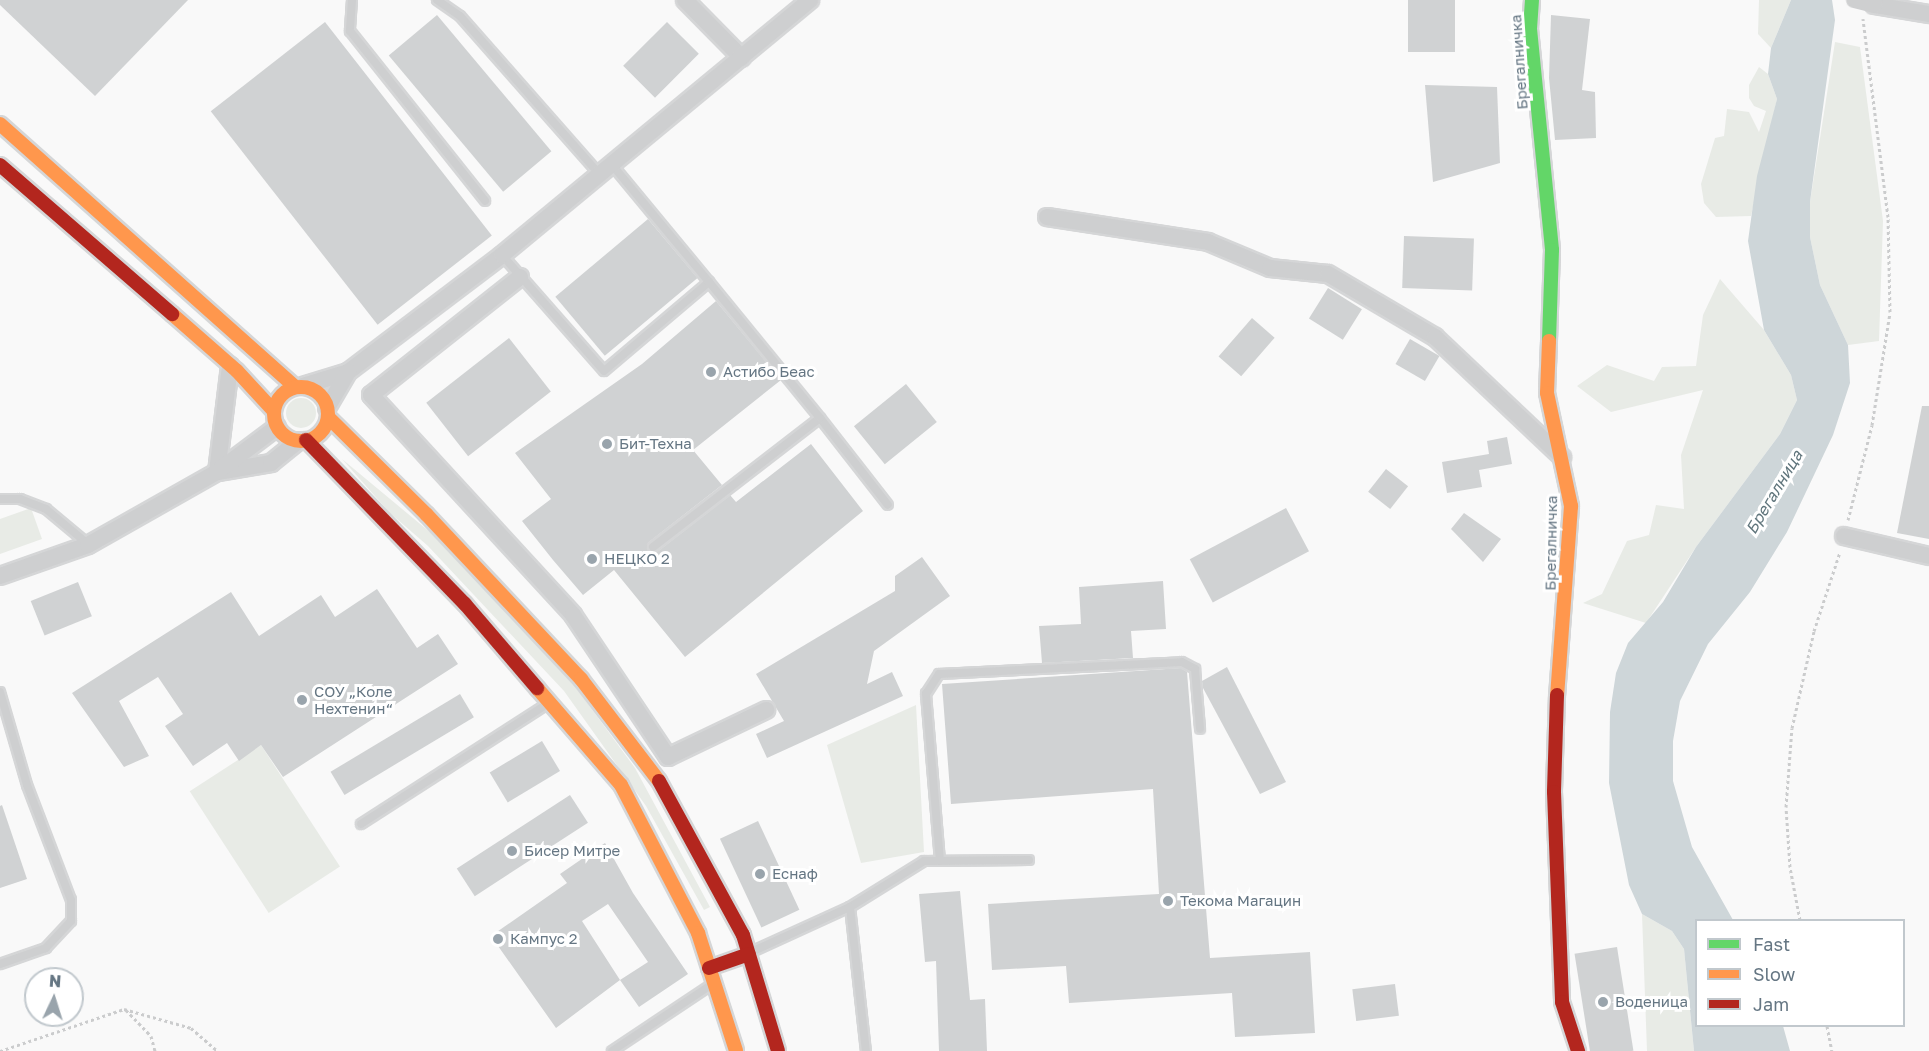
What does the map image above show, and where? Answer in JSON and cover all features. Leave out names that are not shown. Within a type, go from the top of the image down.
[{"type":"main road","name":"Брегалничка","points":[[1532,0],[1530,29],[1552,250],[1547,393],[1570,492],[1571,537],[1554,746],[1556,879],[1562,1002],[1578,1051]]},
{"type":"main road","points":[[0,124],[299,387],[319,393],[328,412],[580,679],[650,765],[743,935],[778,1051]]},
{"type":"main road","points":[[0,165],[230,366],[275,419],[302,440],[552,700],[621,784],[698,933],[736,1051]]},
{"type":"main road","points":[[275,419],[280,395],[299,387]]},
{"type":"main road","points":[[302,440],[321,432],[328,412]]},
{"type":"main road","points":[[709,968],[749,954]]},
{"type":"street","points":[[685,0],[742,58]]},
{"type":"street","points":[[299,387],[348,372],[502,255],[607,171],[810,0]]},
{"type":"street","points":[[1863,5],[1929,14]]},
{"type":"street","points":[[1047,217],[1208,242],[1270,268],[1328,274],[1435,337],[1563,458]]},
{"type":"street","points":[[520,277],[371,395],[573,615],[668,757],[766,710]]},
{"type":"street","points":[[217,472],[230,366]]},
{"type":"street","points":[[328,412],[348,372]]},
{"type":"street","points":[[0,576],[88,545],[217,472],[275,419]]},
{"type":"street","points":[[217,472],[271,463],[302,440]]},
{"type":"street","points":[[1844,536],[1929,556]]},
{"type":"lane","points":[[352,0],[350,31],[485,201]]},
{"type":"lane","points":[[437,0],[460,16],[709,282],[888,505]]},
{"type":"lane","points":[[502,255],[604,371],[709,282]]},
{"type":"lane","points":[[653,547],[820,418]]},
{"type":"lane","points":[[0,499],[20,499],[46,510],[88,545]]},
{"type":"lane","points":[[940,861],[926,694],[939,674],[1182,662],[1195,669],[1200,729]]},
{"type":"lane","points":[[0,692],[27,785],[71,900],[71,921],[46,948],[0,964]]},
{"type":"lane","points":[[361,824],[552,700]]},
{"type":"lane","points":[[749,954],[850,907],[924,861],[1029,860]]},
{"type":"lane","points":[[850,907],[866,1051]]},
{"type":"lane","points":[[612,1051],[714,983]]},
{"type":"path","points":[[1800,919],[1790,867],[1786,807],[1792,728],[1814,631],[1844,536],[1872,425],[1890,312],[1888,217],[1863,5]]},
{"type":"path","points":[[124,1009],[151,1036],[155,1051]]},
{"type":"path","points":[[0,1051],[124,1009],[191,1028],[217,1051]]},
{"type":"path","points":[[1827,1027],[1832,1051]]},
{"type":"shaded area","points":[[1759,0],[1791,0],[1771,48],[1758,34]]},
{"type":"shaded area","points":[[1835,42],[1860,47],[1883,221],[1879,341],[1848,345],[1820,285],[1810,237],[1810,202]]},
{"type":"shaded area","points":[[1759,67],[1768,74],[1777,99],[1751,216],[1716,217],[1704,203],[1701,184],[1715,138],[1724,136],[1727,109],[1749,112],[1759,132],[1766,111],[1754,106],[1749,98],[1749,85]]},
{"type":"shaded area","points":[[1720,279],[1764,330],[1791,375],[1797,400],[1780,434],[1696,547],[1646,623],[1583,603],[1602,594],[1627,541],[1649,535],[1656,505],[1684,509],[1681,455],[1703,390],[1611,412],[1577,386],[1607,365],[1654,381],[1662,367],[1696,366],[1703,315]]},
{"type":"shaded area","points":[[301,398],[312,402],[316,413],[312,424],[301,428],[290,424],[286,413],[290,402]]},
{"type":"shaded area","points":[[342,459],[437,538],[574,685],[635,768],[710,907],[704,910],[646,806],[564,691],[428,546],[390,513]]},
{"type":"shaded area","points":[[31,508],[42,539],[0,554],[0,519]]},
{"type":"shaded area","points":[[916,705],[924,852],[861,863],[827,745]]},
{"type":"shaded area","points":[[261,745],[340,867],[269,913],[190,791]]},
{"type":"shaded area","points":[[1642,914],[1672,931],[1684,949],[1694,1051],[1647,1051]]},
{"type":"water","name":"Брегалница","points":[[1791,0],[1832,0],[1835,20],[1810,202],[1810,237],[1820,285],[1848,345],[1850,383],[1833,435],[1787,532],[1750,592],[1708,644],[1680,701],[1673,741],[1673,781],[1692,847],[1732,919],[1695,919],[1695,1027],[1783,1027],[1790,1051],[1694,1051],[1684,949],[1672,931],[1642,914],[1629,885],[1609,783],[1610,712],[1616,673],[1628,643],[1663,602],[1696,547],[1780,434],[1797,400],[1791,375],[1764,330],[1748,241],[1757,176],[1777,99],[1768,74],[1771,48]]},
{"type":"building","points":[[0,0],[188,0],[95,96],[0,5]]},
{"type":"building","points":[[1408,0],[1455,0],[1455,52],[1408,52]]},
{"type":"building","points":[[437,15],[551,151],[503,192],[389,55]]},
{"type":"building","points":[[1551,15],[1590,19],[1582,90],[1595,92],[1596,138],[1555,140],[1549,78]]},
{"type":"building","points":[[325,22],[492,236],[378,325],[211,111]]},
{"type":"building","points":[[667,22],[699,54],[655,98],[623,66]]},
{"type":"building","points":[[1425,85],[1497,87],[1500,163],[1433,182]]},
{"type":"building","points":[[648,219],[697,278],[605,356],[555,297]]},
{"type":"building","points":[[1404,236],[1474,238],[1472,290],[1402,288]]},
{"type":"building","points":[[1328,288],[1362,309],[1343,340],[1309,319]]},
{"type":"building","points":[[716,301],[781,380],[693,450],[722,485],[649,542],[648,550],[657,552],[730,495],[736,502],[811,444],[863,511],[685,657],[614,570],[583,595],[553,560],[522,521],[551,499],[515,453],[642,364]]},
{"type":"building","points":[[1252,318],[1275,338],[1241,376],[1219,356]]},
{"type":"building","points":[[509,338],[551,392],[468,456],[426,403]]},
{"type":"building","points":[[1410,339],[1439,356],[1425,381],[1396,364]]},
{"type":"building","points":[[906,384],[937,422],[885,464],[854,426]]},
{"type":"building","points":[[1922,406],[1929,406],[1929,539],[1897,533]]},
{"type":"building","points":[[1507,437],[1512,464],[1479,470],[1482,487],[1447,493],[1442,462],[1489,454],[1487,441]]},
{"type":"building","points":[[1386,469],[1408,486],[1390,509],[1368,492]]},
{"type":"building","points":[[1286,508],[1309,551],[1213,602],[1190,559]]},
{"type":"building","points":[[1464,513],[1501,539],[1483,562],[1451,529]]},
{"type":"building","points":[[922,557],[950,596],[874,651],[867,684],[892,672],[903,696],[767,758],[756,734],[784,721],[756,674],[895,591],[895,576]]},
{"type":"building","points":[[1163,581],[1166,629],[1131,631],[1133,658],[1042,663],[1039,626],[1081,624],[1079,587]]},
{"type":"building","points":[[78,582],[92,616],[45,635],[31,601]]},
{"type":"building","points":[[377,589],[417,648],[438,634],[458,664],[283,777],[261,745],[239,761],[227,743],[193,766],[165,726],[183,714],[158,677],[119,701],[149,756],[124,767],[72,693],[231,592],[259,636],[321,595],[335,617]]},
{"type":"building","points":[[1227,667],[1286,782],[1260,794],[1203,688],[1202,681]]},
{"type":"building","points":[[1181,668],[1187,672],[1210,958],[1310,952],[1315,1033],[1235,1037],[1232,993],[1069,1003],[1066,966],[992,970],[988,904],[1159,894],[1153,789],[951,804],[942,684]]},
{"type":"building","points":[[460,694],[474,717],[344,795],[331,772]]},
{"type":"building","points":[[542,741],[560,771],[508,802],[490,772]]},
{"type":"building","name":"Бисер Митре","points":[[570,795],[588,823],[475,896],[457,869]]},
{"type":"building","points":[[2,805],[27,879],[0,888],[0,806]]},
{"type":"building","name":"Еснаф","points":[[758,821],[799,910],[761,928],[720,839]]},
{"type":"building","points":[[605,843],[633,893],[688,974],[639,1007],[620,980],[556,1028],[491,936],[567,883],[560,874]],"holes":[[[608,904],[648,962],[620,980],[582,921]]]},
{"type":"building","points":[[960,891],[970,1000],[985,999],[987,1051],[939,1051],[936,961],[925,962],[919,894]]},
{"type":"building","name":"Воденица","points":[[1617,947],[1633,1051],[1590,1051],[1575,954]]},
{"type":"building","points":[[1395,984],[1399,1016],[1356,1021],[1352,989]]},
{"type":"traffic: fast","points":[[1532,0],[1530,29],[1552,250],[1549,341]]},
{"type":"traffic: slow","points":[[0,124],[295,387]]},
{"type":"traffic: slow","points":[[172,314],[237,371],[273,410]]},
{"type":"traffic: slow","points":[[1549,341],[1547,393],[1571,506],[1557,695]]},
{"type":"traffic: slow","points":[[296,387],[306,387],[316,391],[324,399],[328,414],[324,429],[316,437],[306,441],[296,441],[286,437],[278,429],[274,419],[274,409],[278,399],[286,391],[296,387]]},
{"type":"traffic: slow","points":[[328,417],[427,515],[581,679],[659,781]]},
{"type":"traffic: slow","points":[[537,688],[621,785],[698,933],[736,1051]]},
{"type":"traffic: jam","points":[[0,165],[172,314]]},
{"type":"traffic: jam","points":[[306,440],[465,604],[537,688]]},
{"type":"traffic: jam","points":[[1557,695],[1554,792],[1562,1002],[1578,1051]]},
{"type":"traffic: jam","points":[[659,781],[743,935],[778,1051]]},
{"type":"traffic: jam","points":[[709,968],[749,954]]},
{"type":"place","name":"Астибо Беас","points":[[711,372]]},
{"type":"place","name":"Бит-Техна","points":[[607,444]]},
{"type":"place","name":"НЕЦКО 2","points":[[592,559]]},
{"type":"place","name":"СОУ „Коле Нехтенин“","points":[[302,700]]},
{"type":"place","name":"Бисер Митре","points":[[512,851]]},
{"type":"place","name":"Еснаф","points":[[760,874]]},
{"type":"place","name":"Текома Магацин","points":[[1168,901]]},
{"type":"place","name":"Кампус 2","points":[[498,939]]},
{"type":"place","name":"Воденица","points":[[1603,1002]]}]
